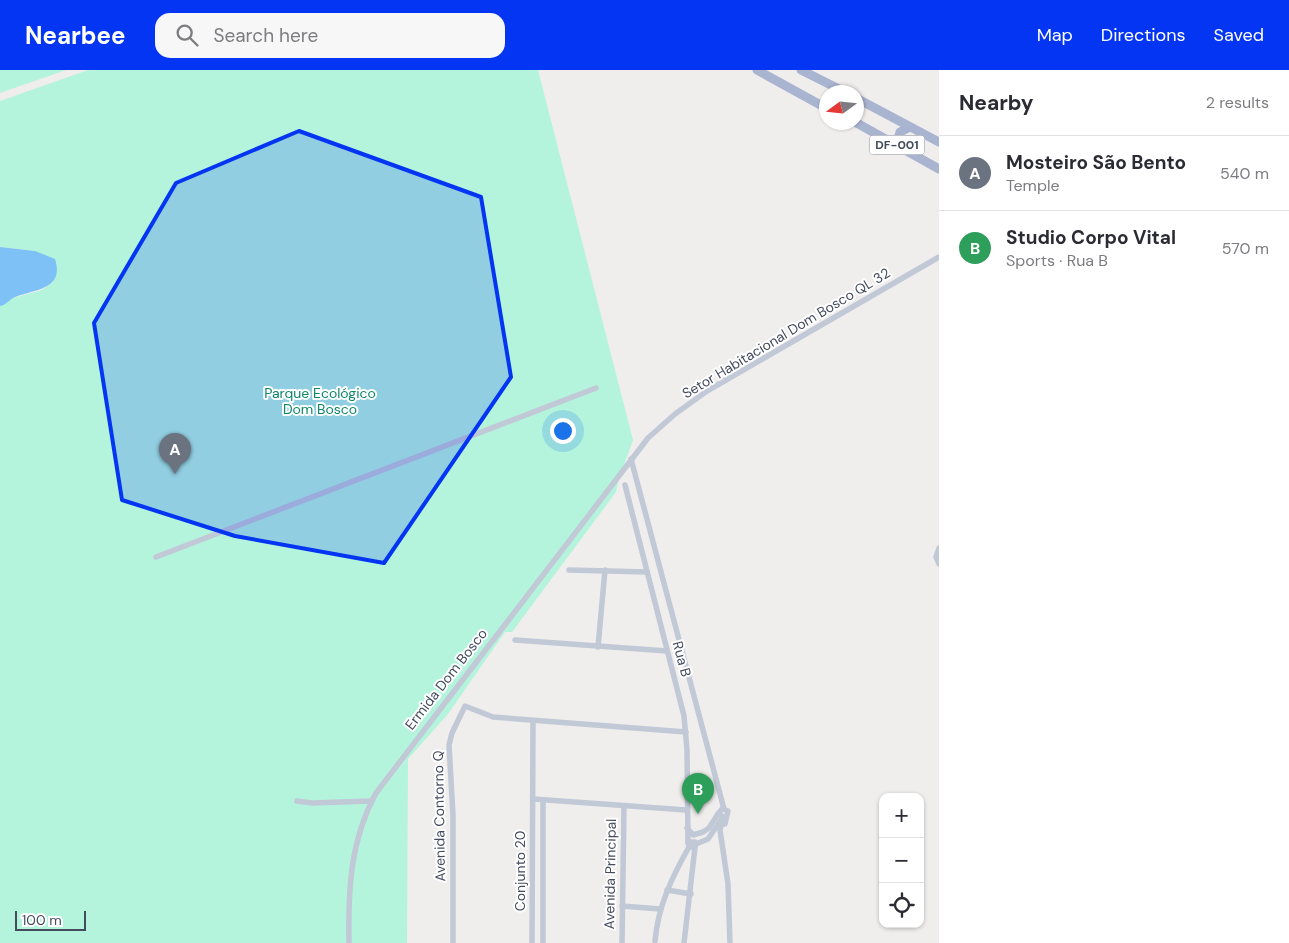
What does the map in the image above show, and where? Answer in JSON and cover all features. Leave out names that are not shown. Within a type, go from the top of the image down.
[{"type":"main road","points":[[757,70],[819,104]]},
{"type":"main road","points":[[801,70],[831,85]]},
{"type":"main road","name":"DF-001","points":[[864,102],[939,142]]},
{"type":"main road","name":"DF-001","points":[[864,127],[939,169]]},
{"type":"main road","points":[[899,146],[900,132],[910,127]]},
{"type":"street","name":"Setor Habitacional Dom Bosco QL 32","points":[[631,459],[661,426],[707,391],[939,257]]},
{"type":"street","points":[[156,557],[596,388]]},
{"type":"street","name":"Ermida Dom Bosco","points":[[349,943],[348,897],[354,847],[371,801],[390,772],[631,459]]},
{"type":"street","points":[[631,459],[724,809],[728,814],[710,828],[695,835]]},
{"type":"street","name":"Rua B","points":[[625,485],[686,732],[687,828],[693,844]]},
{"type":"street","points":[[939,548],[936,557],[939,564]]},
{"type":"street","points":[[569,570],[647,572]]},
{"type":"street","points":[[598,647],[605,570]]},
{"type":"street","points":[[515,640],[666,651]]},
{"type":"street","name":"Avenida Contorno Q","points":[[453,943],[450,745],[452,733],[466,705],[493,716],[533,721],[686,732]]},
{"type":"street","name":"Conjunto 20","points":[[532,943],[533,721]]},
{"type":"street","points":[[533,799],[686,810]]},
{"type":"street","name":"Conjunto 20","points":[[543,800],[543,943]]},
{"type":"street","points":[[298,801],[312,803],[371,801]]},
{"type":"street","name":"Avenida Principal","points":[[622,943],[624,806]]},
{"type":"street","points":[[722,817],[722,838],[728,884],[730,943]]},
{"type":"street","points":[[693,844],[708,839],[722,817]]},
{"type":"street","points":[[687,828],[695,835]]},
{"type":"street","points":[[684,943],[691,894],[695,835]]},
{"type":"street","points":[[655,941],[660,909],[667,890],[693,844],[695,835]]},
{"type":"street","points":[[667,890],[691,894]]},
{"type":"street","points":[[622,906],[660,909]]},
{"type":"highlighted area","points":[[299,131],[481,197],[511,377],[384,563],[235,536],[122,500],[94,323],[176,183]]},
{"type":"green space","points":[[0,70],[66,70],[0,93]]},
{"type":"green space","name":"Parque Ecológico Dom Bosco","points":[[88,70],[538,70],[633,440],[616,492],[512,632],[505,632],[448,714],[408,759],[407,943],[0,943],[0,306],[13,298],[42,290],[53,282],[35,251],[0,247],[0,101]]},
{"type":"water","points":[[0,247],[35,251],[55,259],[57,269],[55,277],[45,287],[13,298],[0,306]]},
{"type":"place","name":"Mosteiro São Bento","points":[[175,474]]},
{"type":"place","name":"Studio Corpo Vital","points":[[698,814]]}]
